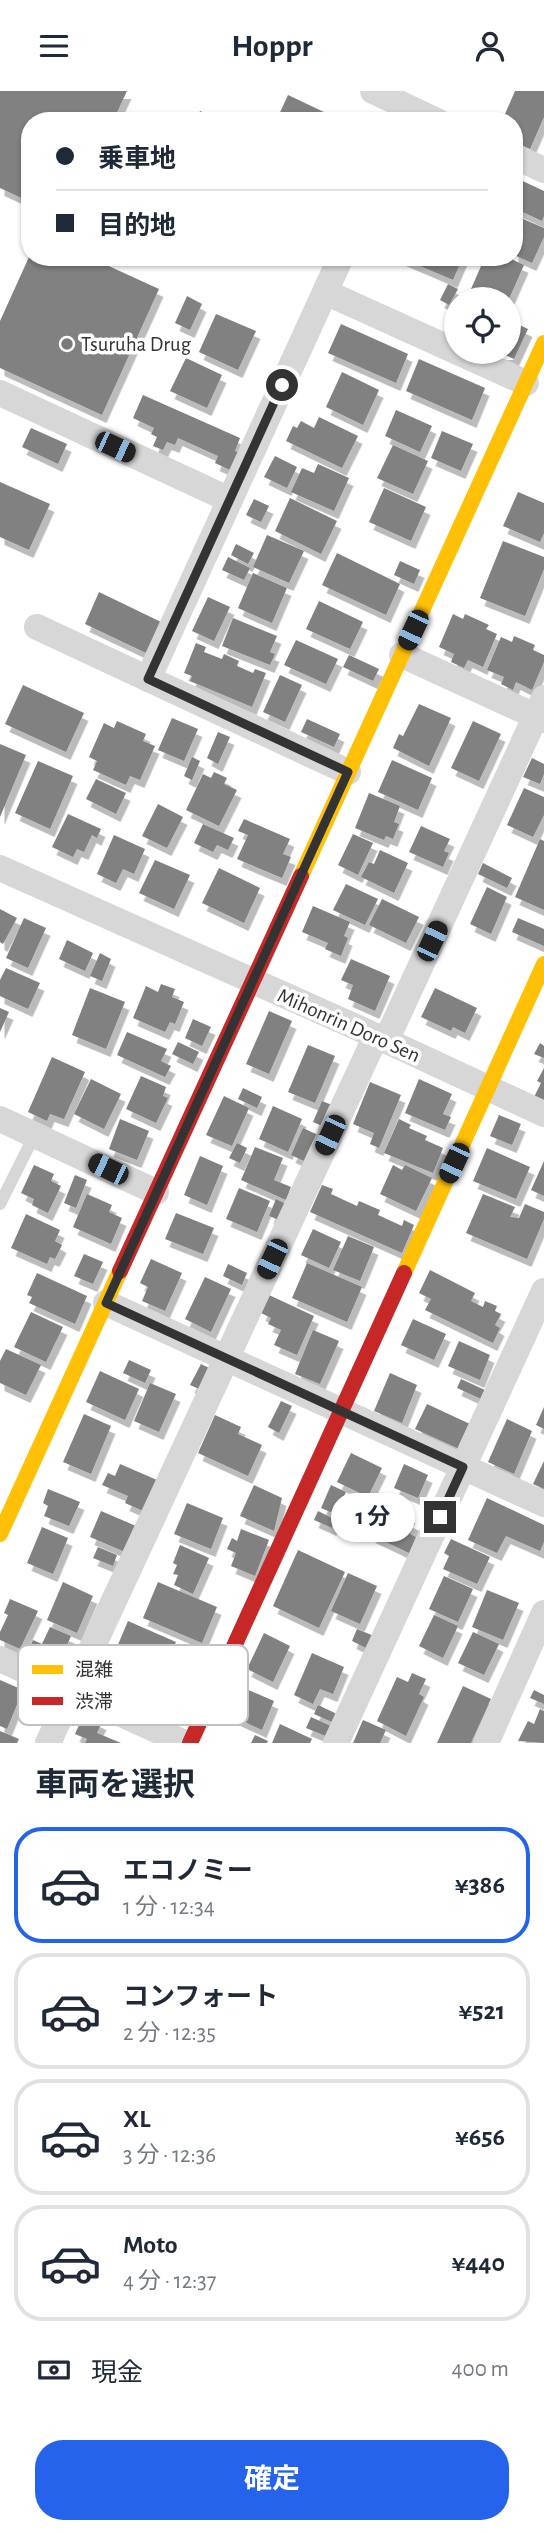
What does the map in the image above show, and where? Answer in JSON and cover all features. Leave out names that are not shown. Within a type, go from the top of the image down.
[{"type":"street","points":[[373,91],[403,112]]},
{"type":"street","points":[[523,160],[544,170]]},
{"type":"street","points":[[148,679],[337,266]]},
{"type":"street","points":[[325,292],[526,383]]},
{"type":"street","points":[[0,1534],[6,1505],[106,1303],[544,344]]},
{"type":"street","points":[[0,393],[230,500]]},
{"type":"street","points":[[37,627],[348,772]]},
{"type":"street","points":[[93,1645],[226,1358],[541,712],[402,655]]},
{"type":"street","name":"Mihonrin Doro Sen","points":[[0,868],[544,1114]]},
{"type":"street","points":[[232,1645],[544,964]]},
{"type":"street","points":[[0,1119],[156,1192]]},
{"type":"street","points":[[336,1743],[544,1291]]},
{"type":"street","points":[[106,1303],[544,1504]]},
{"type":"street","points":[[486,1743],[544,1613]]},
{"type":"street","points":[[0,1659],[18,1667]]},
{"type":"street","points":[[48,1743],[56,1725]]},
{"type":"street","points":[[146,1725],[187,1743],[195,1725]]},
{"type":"lane","points":[[0,1204],[34,1134]]},
{"type":"building","points":[[0,91],[127,91],[117,112],[21,112],[21,198],[0,188]]},
{"type":"building","points":[[515,91],[544,91],[544,117],[530,149],[523,146],[523,112],[506,112]]},
{"type":"building","points":[[288,95],[324,112],[280,112]]},
{"type":"building","points":[[523,181],[544,191],[542,221],[523,212]]},
{"type":"building","points":[[523,219],[544,228],[544,237],[532,263],[523,259]]},
{"type":"building","points":[[524,265],[514,287],[472,287],[481,266]]},
{"type":"building","name":"Tsuruha Drug","points":[[25,266],[109,266],[159,289],[102,415],[0,368],[0,321]]},
{"type":"building","points":[[420,266],[459,266],[453,280]]},
{"type":"building","points":[[187,296],[202,304],[190,330],[175,323]]},
{"type":"building","points":[[216,314],[256,331],[238,370],[199,352]]},
{"type":"building","points":[[341,324],[408,354],[396,383],[328,353]]},
{"type":"building","points":[[521,326],[528,329],[521,344]]},
{"type":"building","points":[[186,358],[222,375],[207,408],[170,391]]},
{"type":"building","points":[[419,359],[485,388],[472,420],[406,391]]},
{"type":"building","points":[[342,372],[379,390],[363,425],[326,407]]},
{"type":"building","points":[[143,395],[240,438],[235,451],[240,453],[232,471],[215,463],[218,456],[178,438],[175,445],[167,442],[163,450],[153,446],[157,437],[151,434],[154,428],[133,418]]},
{"type":"building","points":[[396,410],[432,426],[420,452],[385,436]]},
{"type":"building","points":[[319,417],[358,436],[342,468],[286,441],[293,426],[297,428],[301,421],[314,428]]},
{"type":"building","points":[[31,428],[67,444],[58,464],[22,447]]},
{"type":"building","points":[[442,431],[473,444],[461,471],[431,458]]},
{"type":"building","points":[[393,445],[428,461],[413,494],[377,478]]},
{"type":"building","points":[[275,456],[297,467],[287,488],[264,477]]},
{"type":"building","points":[[318,464],[349,478],[334,511],[291,492],[302,468],[314,473]]},
{"type":"building","points":[[0,482],[50,504],[29,550],[0,537]]},
{"type":"building","points":[[384,488],[426,507],[411,541],[369,522]]},
{"type":"building","points":[[518,492],[544,503],[544,533],[540,542],[503,526]]},
{"type":"building","points":[[290,498],[337,521],[321,554],[275,531]]},
{"type":"building","points":[[254,499],[269,506],[261,522],[246,515]]},
{"type":"building","points":[[267,535],[304,551],[289,583],[253,567]]},
{"type":"building","points":[[503,541],[544,557],[544,569],[525,616],[480,598]]},
{"type":"building","points":[[236,544],[254,553],[248,564],[231,555]]},
{"type":"building","points":[[337,553],[400,584],[386,615],[322,585]]},
{"type":"building","points":[[228,557],[250,568],[244,580],[222,570]]},
{"type":"building","points":[[400,561],[420,570],[414,584],[394,575]]},
{"type":"building","points":[[253,573],[287,588],[272,623],[238,608]]},
{"type":"building","points":[[99,592],[161,622],[146,653],[85,624]]},
{"type":"building","points":[[208,597],[230,607],[214,641],[192,631]]},
{"type":"building","points":[[319,601],[363,622],[350,649],[306,629]]},
{"type":"building","points":[[453,614],[463,619],[465,614],[489,625],[486,629],[497,634],[483,667],[468,660],[464,668],[451,662],[454,654],[439,647]]},
{"type":"building","points":[[233,618],[277,636],[270,652],[275,654],[270,665],[222,646]]},
{"type":"building","points":[[514,636],[535,645],[533,650],[544,655],[544,662],[532,690],[516,682],[513,690],[501,684],[504,677],[487,670],[501,637],[512,642]]},
{"type":"building","points":[[296,640],[338,659],[326,684],[284,665]]},
{"type":"building","points":[[196,643],[206,647],[204,652],[222,659],[224,654],[239,661],[237,666],[253,673],[255,669],[266,673],[252,707],[190,681],[192,676],[184,673]]},
{"type":"building","points":[[349,655],[379,669],[373,681],[343,667]]},
{"type":"building","points":[[280,675],[302,685],[285,722],[263,712]]},
{"type":"building","points":[[23,685],[84,713],[66,752],[5,724]]},
{"type":"building","points":[[419,704],[451,718],[429,766],[393,748],[399,734],[403,736]]},
{"type":"building","points":[[172,718],[198,729],[184,761],[158,750]]},
{"type":"building","points":[[307,719],[340,734],[334,747],[301,732]]},
{"type":"building","points":[[117,721],[146,734],[143,741],[155,746],[140,780],[130,776],[126,785],[93,770],[97,761],[89,757],[104,723],[114,728]]},
{"type":"building","points":[[473,721],[501,734],[479,781],[451,768]]},
{"type":"building","points":[[218,732],[230,737],[218,764],[207,758]]},
{"type":"building","points":[[0,744],[26,755],[0,817]]},
{"type":"building","points":[[192,757],[200,761],[192,780],[184,776]]},
{"type":"building","points":[[532,758],[544,764],[540,784],[523,777]]},
{"type":"building","points":[[392,760],[432,778],[418,810],[378,792]]},
{"type":"building","points":[[38,761],[73,776],[50,829],[15,813]]},
{"type":"building","points":[[214,772],[227,778],[224,784],[237,790],[219,826],[186,810],[203,774],[211,778]]},
{"type":"building","points":[[96,779],[126,793],[116,814],[86,799]]},
{"type":"building","points":[[524,788],[544,797],[544,815],[533,837],[507,825]]},
{"type":"building","points":[[369,793],[400,806],[394,822],[399,824],[393,839],[386,836],[384,840],[355,828]]},
{"type":"building","points":[[158,804],[183,817],[167,848],[142,836]]},
{"type":"building","points":[[68,814],[101,829],[97,838],[92,835],[84,852],[77,849],[73,857],[52,847]]},
{"type":"building","points":[[244,819],[290,839],[283,854],[291,857],[282,878],[237,859],[248,835],[238,831]]},
{"type":"building","points":[[203,824],[234,838],[228,850],[217,845],[213,852],[194,843]]},
{"type":"building","points":[[421,826],[450,839],[444,851],[449,853],[443,867],[409,852]]},
{"type":"building","points":[[353,834],[373,843],[358,875],[338,865]]},
{"type":"building","points":[[114,835],[145,849],[134,874],[123,869],[116,883],[97,874]]},
{"type":"building","points":[[540,839],[544,841],[544,910],[515,897]]},
{"type":"building","points":[[380,850],[408,863],[394,893],[361,877],[369,862],[374,864]]},
{"type":"building","points":[[155,860],[190,875],[174,909],[139,893]]},
{"type":"building","points":[[483,863],[512,878],[507,888],[478,874]]},
{"type":"building","points":[[219,868],[260,888],[244,923],[202,903]]},
{"type":"building","points":[[346,884],[378,899],[365,925],[333,910]]},
{"type":"building","points":[[487,887],[507,897],[491,934],[470,924]]},
{"type":"building","points":[[382,899],[419,917],[406,943],[369,925]]},
{"type":"building","points":[[313,906],[350,922],[344,936],[348,938],[341,956],[325,949],[328,943],[302,932]]},
{"type":"building","points":[[0,909],[17,918],[3,944],[0,942]]},
{"type":"building","points":[[24,918],[46,928],[28,968],[6,958]]},
{"type":"building","points":[[518,918],[544,929],[544,946],[512,932]]},
{"type":"building","points":[[67,940],[93,953],[85,971],[59,959]]},
{"type":"building","points":[[100,953],[111,959],[102,981],[90,976]]},
{"type":"building","points":[[351,959],[390,976],[375,1011],[348,999],[353,985],[341,980]]},
{"type":"building","points":[[6,968],[40,983],[28,1009],[0,996],[0,980]]},
{"type":"building","points":[[161,984],[175,989],[172,997],[184,1002],[175,1024],[170,1022],[165,1032],[133,1018],[146,986],[158,992]]},
{"type":"building","points":[[90,988],[125,1002],[106,1049],[72,1035]]},
{"type":"building","points":[[435,988],[477,1008],[465,1033],[453,1027],[451,1031],[421,1017]]},
{"type":"building","points":[[0,1008],[9,1012],[0,1032]]},
{"type":"building","points":[[269,1011],[292,1021],[269,1074],[246,1064]]},
{"type":"building","points":[[193,1019],[211,1027],[202,1046],[185,1038]]},
{"type":"building","points":[[127,1032],[167,1049],[161,1061],[171,1066],[165,1077],[117,1055]]},
{"type":"building","points":[[178,1042],[199,1052],[193,1064],[172,1054]]},
{"type":"building","points":[[540,1043],[544,1046],[544,1058],[534,1054]]},
{"type":"building","points":[[308,1045],[335,1056],[315,1103],[288,1092]]},
{"type":"building","points":[[52,1057],[85,1072],[64,1119],[50,1114],[47,1121],[28,1112]]},
{"type":"building","points":[[544,1068],[544,1102],[534,1097],[541,1083],[537,1081]]},
{"type":"building","points":[[141,1076],[166,1087],[163,1096],[168,1098],[156,1123],[126,1109]]},
{"type":"building","points":[[91,1079],[121,1094],[104,1129],[74,1114]]},
{"type":"building","points":[[419,1079],[452,1094],[443,1114],[451,1117],[445,1130],[405,1113]]},
{"type":"building","points":[[370,1082],[401,1095],[379,1148],[370,1144],[374,1133],[353,1124]]},
{"type":"building","points":[[243,1088],[262,1097],[257,1108],[238,1099]]},
{"type":"building","points":[[224,1096],[249,1108],[232,1146],[206,1135]]},
{"type":"building","points":[[322,1101],[332,1105],[322,1126],[313,1122]]},
{"type":"building","points":[[273,1106],[302,1119],[288,1152],[259,1139]]},
{"type":"building","points":[[499,1115],[521,1124],[512,1145],[490,1136]]},
{"type":"building","points":[[120,1119],[149,1131],[137,1160],[109,1149]]},
{"type":"building","points":[[399,1119],[411,1125],[409,1128],[427,1136],[425,1140],[443,1148],[433,1173],[384,1153]]},
{"type":"building","points":[[303,1128],[318,1135],[306,1162],[291,1155]]},
{"type":"building","points":[[237,1143],[247,1148],[240,1163],[229,1158]]},
{"type":"building","points":[[255,1147],[283,1158],[274,1180],[291,1187],[286,1200],[241,1180]]},
{"type":"building","points":[[487,1148],[530,1167],[516,1199],[473,1181]]},
{"type":"building","points":[[200,1156],[223,1166],[207,1205],[184,1195]]},
{"type":"building","points":[[544,1161],[544,1196],[531,1190]]},
{"type":"building","points":[[34,1165],[54,1174],[51,1181],[61,1186],[48,1213],[32,1205],[34,1199],[21,1193]]},
{"type":"building","points":[[393,1165],[402,1170],[405,1165],[432,1178],[416,1211],[380,1194]]},
{"type":"building","points":[[75,1175],[87,1180],[76,1208],[64,1203]]},
{"type":"building","points":[[322,1185],[333,1189],[331,1194],[357,1206],[359,1201],[380,1210],[378,1215],[402,1226],[404,1220],[414,1225],[402,1253],[310,1212]]},
{"type":"building","points":[[239,1188],[270,1201],[257,1232],[226,1219]]},
{"type":"building","points":[[87,1194],[112,1205],[109,1212],[122,1218],[111,1244],[73,1227]]},
{"type":"building","points":[[483,1194],[515,1207],[510,1217],[519,1218],[525,1204],[544,1212],[544,1219],[527,1259],[466,1233]]},
{"type":"building","points":[[276,1199],[286,1204],[279,1220],[269,1216]]},
{"type":"building","points":[[176,1213],[214,1228],[203,1254],[165,1239]]},
{"type":"building","points":[[26,1214],[60,1230],[55,1241],[62,1245],[55,1259],[50,1257],[47,1264],[11,1248]]},
{"type":"building","points":[[313,1229],[341,1242],[329,1268],[301,1255]]},
{"type":"building","points":[[348,1236],[374,1247],[360,1281],[333,1270]]},
{"type":"building","points":[[84,1254],[103,1262],[93,1284],[74,1276]]},
{"type":"building","points":[[151,1259],[182,1273],[165,1311],[142,1301],[148,1287],[140,1283]]},
{"type":"building","points":[[307,1263],[362,1287],[347,1322],[292,1298]]},
{"type":"building","points":[[228,1264],[247,1273],[242,1285],[223,1276]]},
{"type":"building","points":[[430,1270],[475,1293],[471,1301],[483,1307],[485,1301],[497,1306],[495,1311],[501,1314],[495,1325],[500,1328],[493,1343],[425,1310],[431,1299],[419,1293]]},
{"type":"building","points":[[37,1273],[87,1296],[75,1324],[29,1303],[32,1297],[27,1295]]},
{"type":"building","points":[[205,1277],[231,1289],[211,1332],[185,1319]]},
{"type":"building","points":[[269,1295],[314,1316],[297,1355],[274,1345],[281,1330],[268,1324],[271,1318],[261,1313]]},
{"type":"building","points":[[31,1312],[63,1327],[46,1362],[14,1347]]},
{"type":"building","points":[[413,1319],[446,1334],[434,1360],[401,1345]]},
{"type":"building","points":[[313,1330],[339,1341],[320,1384],[295,1374]]},
{"type":"building","points":[[459,1341],[490,1355],[480,1380],[448,1366]]},
{"type":"building","points":[[6,1349],[41,1365],[26,1395],[0,1383],[0,1361]]},
{"type":"building","points":[[129,1360],[151,1370],[145,1383],[123,1373]]},
{"type":"building","points":[[201,1364],[209,1368],[199,1389],[190,1385]]},
{"type":"building","points":[[100,1371],[139,1389],[125,1420],[86,1402]]},
{"type":"building","points":[[390,1373],[417,1385],[402,1423],[374,1411]]},
{"type":"building","points":[[461,1379],[485,1390],[481,1399],[457,1388]]},
{"type":"building","points":[[150,1383],[176,1394],[159,1432],[134,1421]]},
{"type":"building","points":[[281,1401],[292,1406],[279,1433],[268,1427]]},
{"type":"building","points":[[427,1404],[470,1424],[459,1449],[415,1429]]},
{"type":"building","points":[[544,1407],[544,1429],[536,1425]]},
{"type":"building","points":[[84,1414],[111,1426],[91,1474],[63,1462]]},
{"type":"building","points":[[215,1415],[241,1427],[238,1434],[262,1445],[248,1476],[198,1453]]},
{"type":"building","points":[[507,1419],[532,1431],[514,1474],[488,1462]]},
{"type":"building","points":[[351,1453],[382,1468],[368,1497],[337,1482]]},
{"type":"building","points":[[544,1461],[544,1489],[533,1484]]},
{"type":"building","points":[[120,1464],[157,1480],[143,1511],[125,1503],[128,1496],[102,1485],[108,1473],[115,1476]]},
{"type":"building","points":[[404,1464],[428,1475],[418,1498],[394,1488]]},
{"type":"building","points":[[254,1485],[282,1498],[274,1531],[240,1516]]},
{"type":"building","points":[[331,1485],[346,1492],[335,1514],[321,1508]]},
{"type":"building","points":[[48,1489],[80,1502],[69,1526],[44,1516],[48,1506],[43,1503]]},
{"type":"building","points":[[487,1498],[544,1525],[544,1542],[540,1551],[506,1536],[497,1553],[468,1540]]},
{"type":"building","points":[[187,1503],[223,1518],[211,1549],[174,1534]]},
{"type":"building","points":[[384,1508],[415,1523],[410,1534],[416,1537],[409,1553],[371,1535]]},
{"type":"building","points":[[101,1511],[136,1526],[125,1552],[90,1537]]},
{"type":"building","points":[[318,1511],[336,1520],[332,1528],[314,1520]]},
{"type":"building","points":[[42,1527],[68,1538],[53,1574],[27,1563]]},
{"type":"building","points":[[241,1529],[269,1540],[255,1576],[231,1566],[236,1553],[227,1549],[232,1538],[237,1541]]},
{"type":"building","points":[[451,1539],[490,1557],[477,1584],[443,1569],[449,1556],[444,1553]]},
{"type":"building","points":[[180,1545],[209,1558],[193,1594],[174,1585],[178,1575],[173,1574],[177,1565],[173,1563]]},
{"type":"building","points":[[98,1547],[117,1555],[113,1566],[93,1558]]},
{"type":"building","points":[[298,1550],[345,1572],[319,1628],[273,1606]]},
{"type":"building","points":[[348,1573],[377,1586],[360,1624],[331,1611]]},
{"type":"building","points":[[444,1576],[473,1589],[458,1622],[429,1609]]},
{"type":"building","points":[[63,1582],[93,1596],[77,1633],[47,1620]]},
{"type":"building","points":[[158,1582],[217,1607],[202,1643],[143,1618]]},
{"type":"building","points":[[487,1590],[519,1603],[503,1640],[472,1627]]},
{"type":"building","points":[[10,1599],[38,1611],[18,1648],[0,1640],[0,1632],[8,1615],[4,1613]]},
{"type":"building","points":[[434,1615],[458,1626],[443,1658],[419,1646]]},
{"type":"building","points":[[128,1621],[176,1642],[175,1645],[118,1645]]},
{"type":"building","points":[[50,1627],[71,1636],[67,1645],[30,1645],[33,1640],[42,1644]]},
{"type":"building","points":[[357,1629],[374,1636],[368,1649],[352,1641]]},
{"type":"building","points":[[473,1632],[499,1644],[484,1675],[458,1663]]},
{"type":"building","points":[[264,1633],[290,1646],[273,1682],[248,1670]]},
{"type":"building","points":[[312,1653],[344,1667],[333,1694],[320,1689],[313,1704],[294,1695]]},
{"type":"building","points":[[412,1673],[426,1679],[419,1694],[424,1697],[406,1736],[377,1721],[397,1677],[408,1682]]},
{"type":"building","points":[[0,1680],[18,1688],[18,1702],[7,1729],[0,1726]]},
{"type":"building","points":[[463,1686],[491,1699],[471,1743],[437,1743]]},
{"type":"building","points":[[248,1690],[274,1701],[262,1730],[248,1724]]},
{"type":"building","points":[[534,1690],[544,1695],[544,1704],[530,1698]]},
{"type":"building","points":[[318,1705],[337,1714],[334,1723],[314,1714]]},
{"type":"building","points":[[540,1709],[544,1711],[544,1743],[518,1741],[528,1721],[534,1724]]},
{"type":"building","points":[[311,1717],[333,1727],[328,1737],[306,1728]]},
{"type":"building","points":[[363,1720],[386,1730],[380,1743],[353,1743]]},
{"type":"building","points":[[280,1724],[312,1739],[310,1743],[272,1743]]},
{"type":"building","points":[[79,1725],[101,1725],[97,1733],[121,1743],[85,1743],[87,1739],[75,1734]]},
{"type":"building","points":[[0,1731],[19,1739],[17,1743],[0,1743]]},
{"type":"building","points":[[255,1735],[268,1741],[267,1743],[251,1743]]},
{"type":"traffic: slow","points":[[301,876],[544,343]]},
{"type":"traffic: slow","points":[[404,1273],[544,964]]},
{"type":"traffic: slow","points":[[0,1534],[120,1271]]},
{"type":"traffic: jam","points":[[120,1271],[301,876]]},
{"type":"traffic: jam","points":[[235,1645],[404,1273]]},
{"type":"traffic: jam","points":[[190,1743],[198,1725]]},
{"type":"place","name":"Tsuruha Drug","points":[[67,344]]},
{"type":"route","points":[[282,385],[148,679],[348,772],[106,1303],[463,1467],[440,1517]]}]
